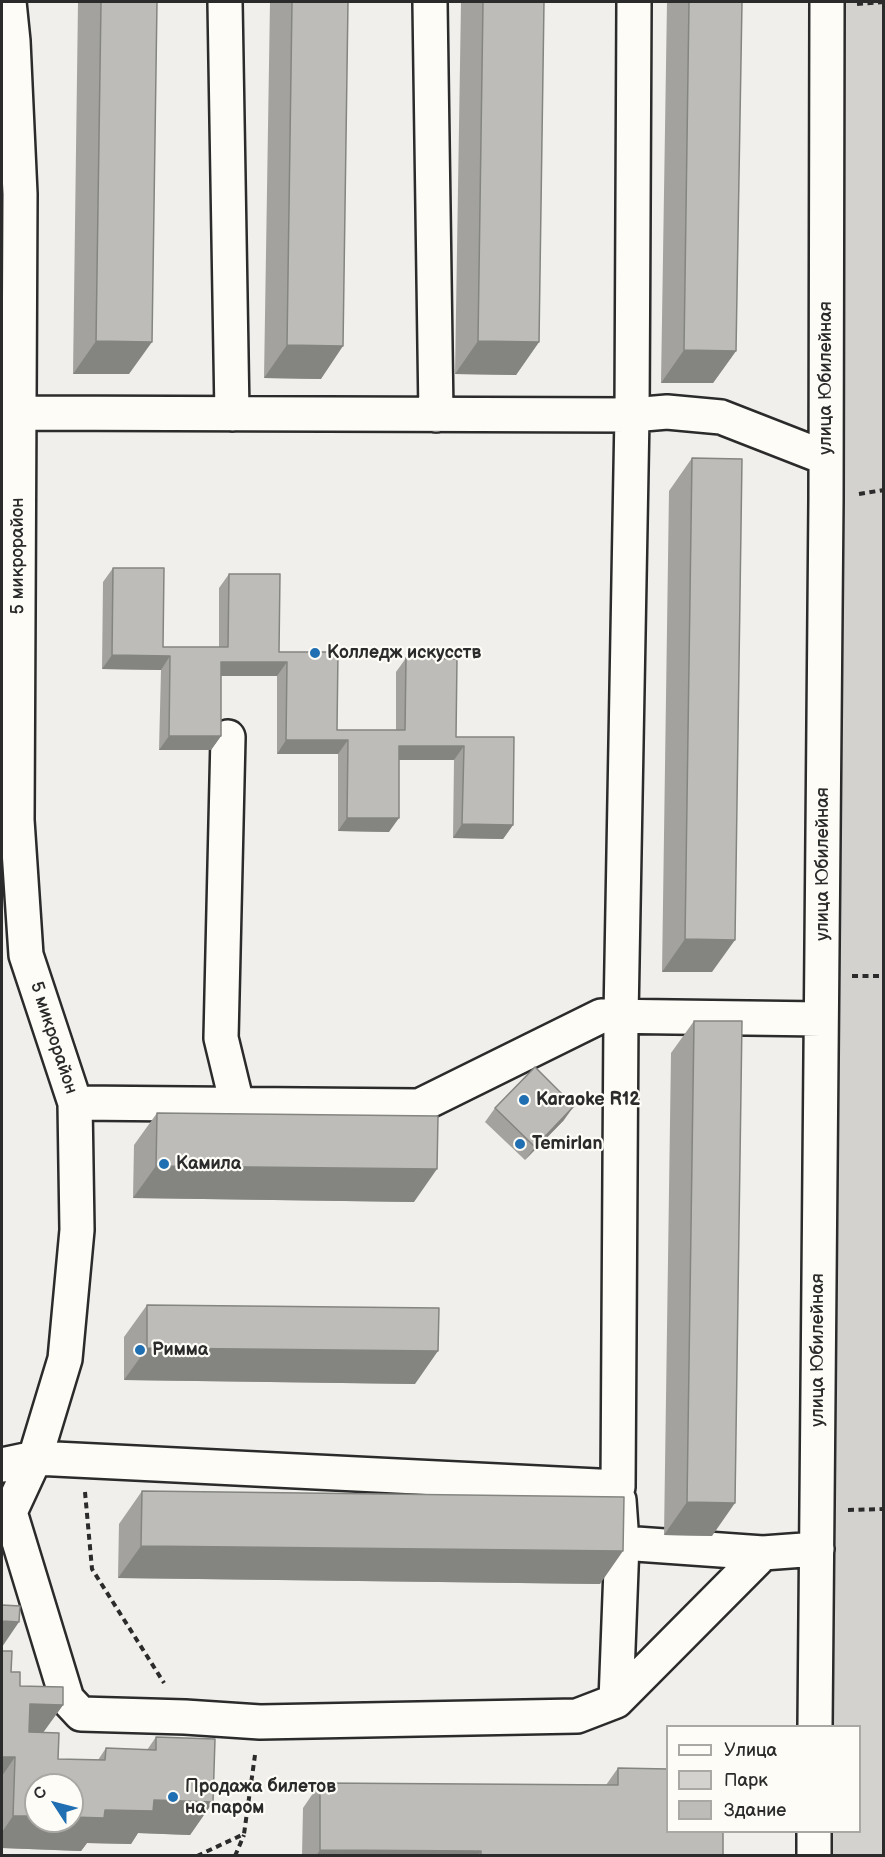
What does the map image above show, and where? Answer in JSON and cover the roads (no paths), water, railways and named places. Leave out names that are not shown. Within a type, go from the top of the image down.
[{"type":"street","name":"5 микрорайон","points":[[9,2],[20,194],[19,413],[9,816],[26,955],[75,1103],[77,1230],[65,1359],[35,1458],[10,1512],[67,1699],[81,1714],[260,1722],[577,1716],[616,1701]]},
{"type":"street","points":[[225,2],[232,414]]},
{"type":"street","points":[[616,1701],[622,1543],[618,1487],[621,1016],[632,415],[634,2]]},
{"type":"street","name":"улица Юбилейная","points":[[815,1725],[826,459],[827,2]]},
{"type":"street","points":[[430,3],[436,415]]},
{"type":"street","points":[[19,413],[632,415],[667,412],[721,417],[826,459]]},
{"type":"street","points":[[228,737],[221,1038],[237,1104]]},
{"type":"street","points":[[75,1103],[419,1106],[601,1016],[821,1019]]},
{"type":"street","points":[[2,1466],[35,1458],[618,1487]]},
{"type":"street","points":[[622,1543],[763,1553],[817,1549]]},
{"type":"street","points":[[616,1701],[763,1553]]},
{"type":"street","points":[[814,1833],[814,1856]]},
{"type":"place","name":"Колледж искусств","points":[[315,653]]},
{"type":"place","name":"Karaoke R12","points":[[524,1100]]},
{"type":"place","name":"Temirlan","points":[[520,1144]]},
{"type":"place","name":"Камила","points":[[164,1164]]},
{"type":"place","name":"Римма","points":[[140,1350]]},
{"type":"place","name":"Продажа билетов на паром","points":[[173,1797]]}]
